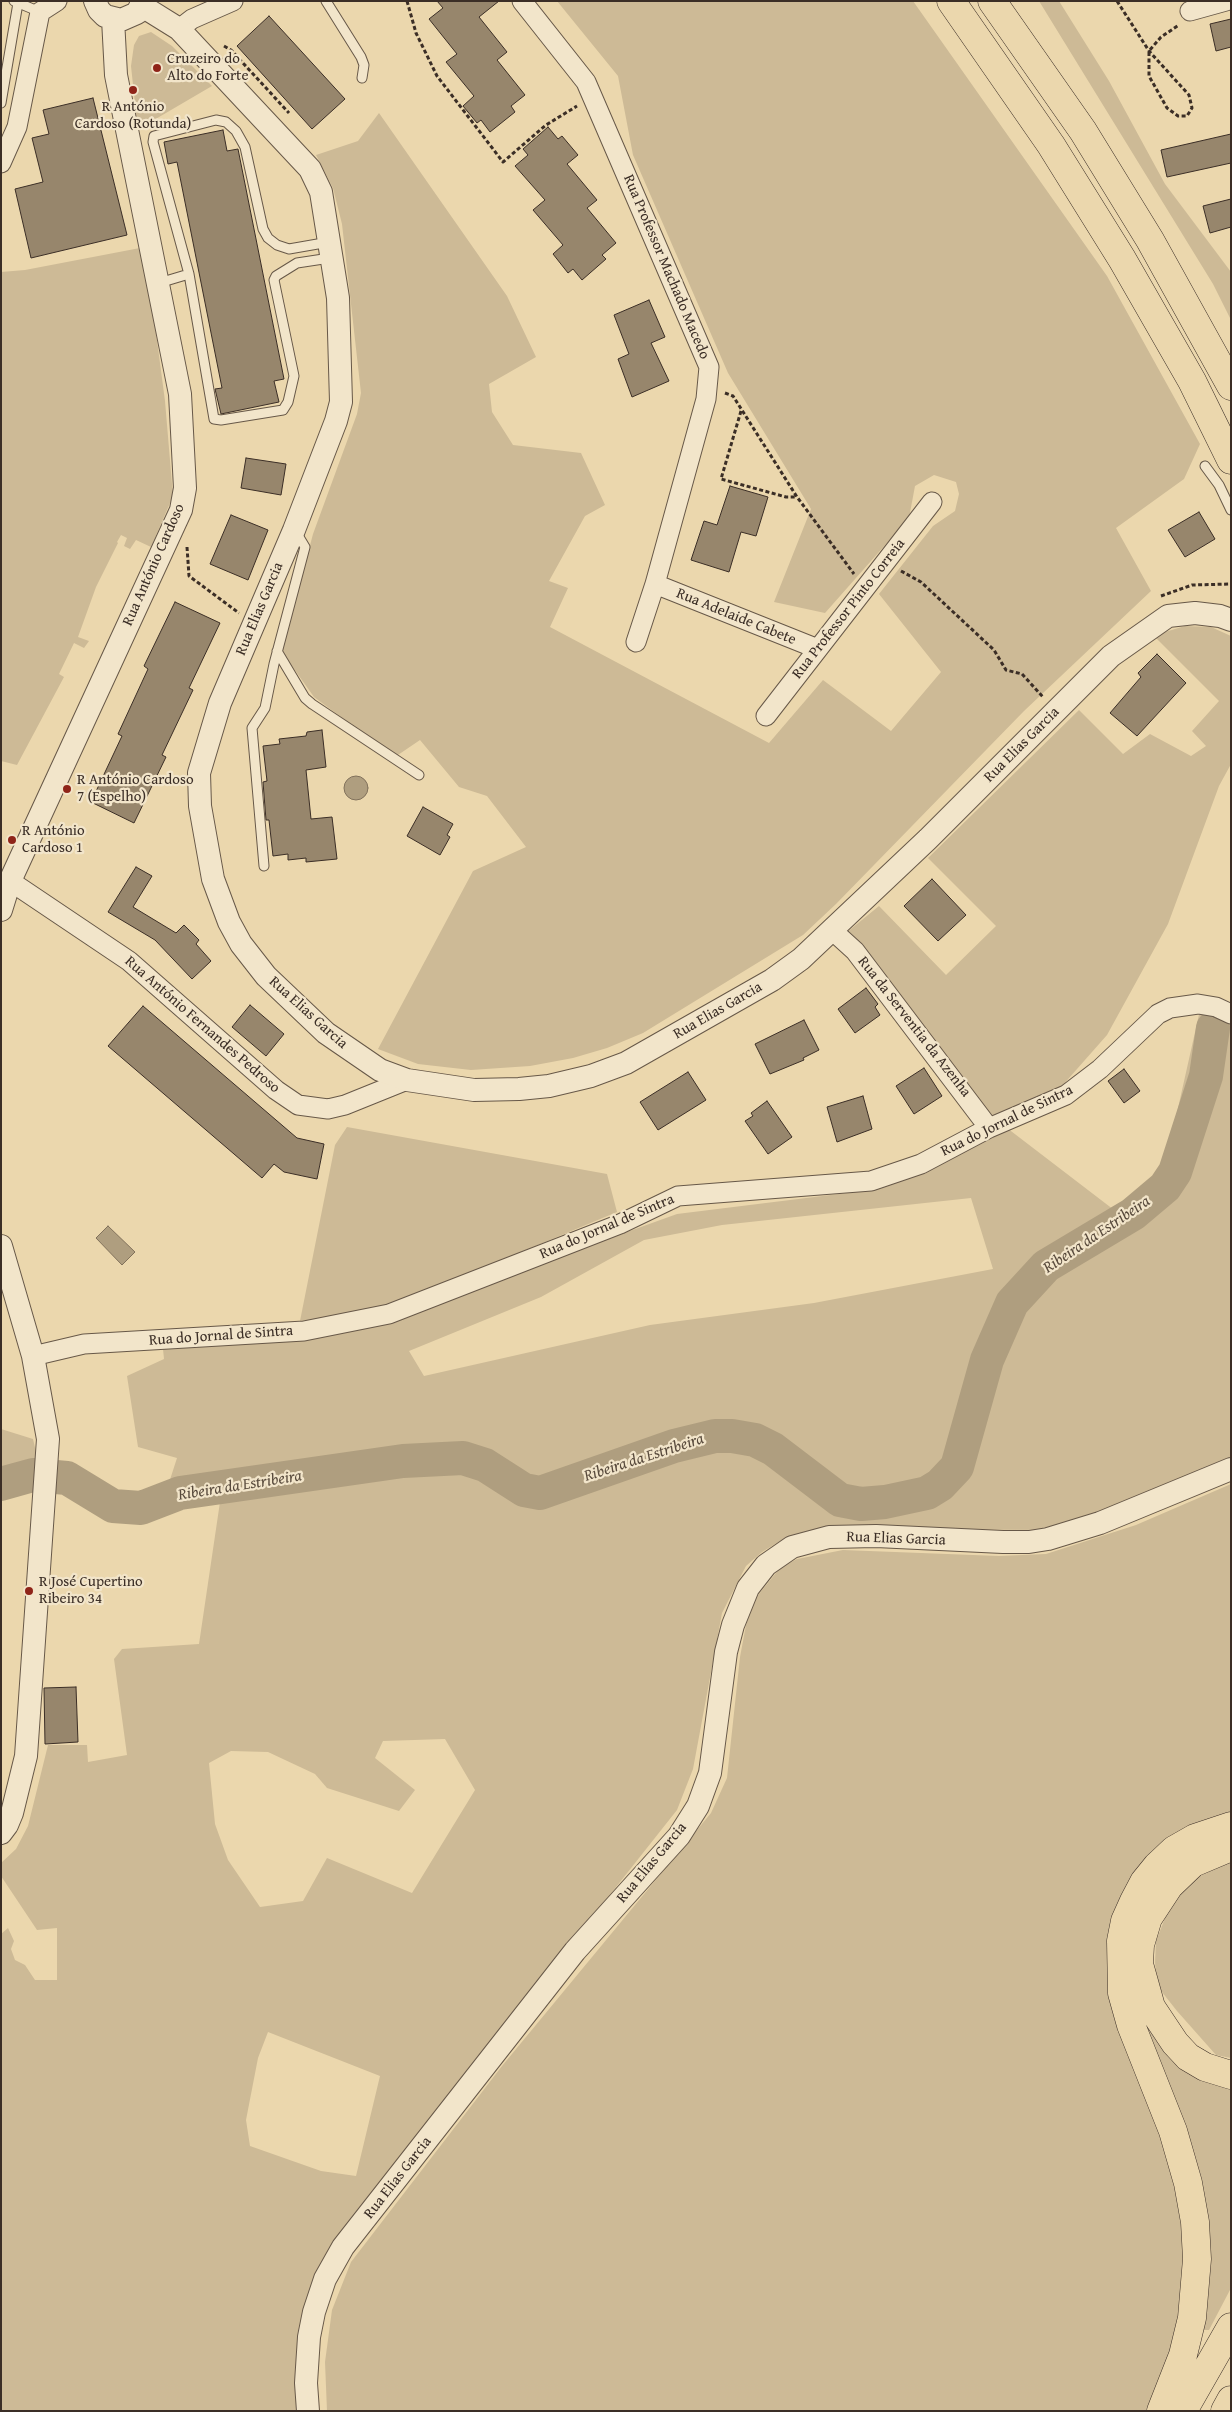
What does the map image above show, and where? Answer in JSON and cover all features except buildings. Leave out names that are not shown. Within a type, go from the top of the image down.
[{"type":"highway","points":[[951,1],[1051,146],[1122,258],[1192,381],[1218,463]]},
{"type":"highway","points":[[992,1],[1082,131],[1150,240],[1231,386]]},
{"type":"highway","points":[[1161,2411],[1183,2355],[1192,2318],[1197,2259],[1194,2222],[1188,2182],[1173,2131],[1131,2025],[1122,1993],[1121,1941],[1125,1921],[1134,1901],[1144,1882],[1157,1866],[1174,1850],[1195,1838],[1231,1826]]},
{"type":"highway","points":[[1231,1847],[1193,1863],[1169,1886],[1148,1918],[1140,1945],[1139,1964],[1151,2006],[1175,2043],[1188,2057],[1205,2067],[1231,2075]]},
{"type":"highway","points":[[1183,2411],[1231,2327]]},
{"type":"highway","points":[[1225,2411],[1231,2400]]},
{"type":"street","points":[[1,163],[17,127],[40,12],[57,1]]},
{"type":"street","points":[[95,1],[99,10],[113,19],[130,18],[142,4]]},
{"type":"street","points":[[179,30],[192,19],[233,1]]},
{"type":"street","name":"Rua Professor Machado Macedo","points":[[522,1],[586,82],[709,366],[706,399],[655,584],[636,642]]},
{"type":"street","points":[[1190,11],[1226,1]]},
{"type":"street","name":"Rua Elias Garcia","points":[[142,4],[179,30],[310,169],[321,192],[338,298],[341,402],[336,421],[294,530],[252,624],[220,703],[199,773],[200,806],[213,879],[229,922],[241,944],[266,976],[326,1034],[380,1070],[407,1080],[474,1090],[518,1090],[549,1086],[591,1076],[626,1063],[772,980],[833,931],[1111,656],[1168,616],[1195,613],[1220,616],[1231,620]]},
{"type":"street","name":"Rua António Cardoso","points":[[1,910],[10,882],[181,510],[185,488],[180,394],[116,75],[113,19]]},
{"type":"street","name":"Rua Professor Pinto Correia","points":[[766,716],[932,502]]},
{"type":"street","name":"Rua Adelaide Cabete","points":[[655,584],[818,649]]},
{"type":"street","name":"Rua António Fernandes Pedroso","points":[[10,882],[129,961],[276,1090],[298,1104],[328,1109],[345,1105],[407,1080]]},
{"type":"street","name":"Rua da Serventia da Azenha","points":[[833,931],[855,951],[989,1128]]},
{"type":"street","name":"Rua do Jornal de Sintra","points":[[34,1356],[84,1344],[304,1331],[388,1314],[620,1224],[678,1196],[871,1181],[921,1164],[989,1128],[1066,1095],[1100,1068],[1158,1014],[1182,1006],[1198,1004],[1224,1010]]},
{"type":"street","points":[[1,1246],[34,1356],[48,1439],[26,1756],[12,1813],[7,1825],[1,1832]]},
{"type":"street","name":"Rua Elias Garcia","points":[[308,2411],[307,2374],[309,2338],[314,2312],[325,2279],[343,2247],[575,1951],[679,1836],[698,1806],[710,1773],[726,1652],[733,1625],[748,1588],[766,1565],[792,1547],[829,1537],[876,1536],[1003,1542],[1029,1542],[1048,1539],[1100,1523],[1231,1469]]},
{"type":"lane","points":[[326,1],[361,57],[364,65],[362,78]]},
{"type":"lane","points":[[1,103],[16,2],[40,12]]},
{"type":"lane","points":[[216,120],[226,122],[236,131],[245,147],[263,229],[268,238],[277,245],[289,249],[330,250],[297,264],[274,280],[294,376],[288,402],[283,410],[221,420],[214,419],[189,274],[152,142],[154,136],[216,120]]},
{"type":"lane","points":[[159,283],[189,274]]},
{"type":"lane","points":[[1218,463],[1219,485],[1231,510]]},
{"type":"lane","points":[[264,866],[252,728],[265,708],[277,651],[305,547],[294,530]]},
{"type":"lane","points":[[277,651],[305,698],[419,775]]},
{"type":"path","points":[[407,1],[416,33],[437,76],[503,162],[546,125],[593,97]]},
{"type":"path","points":[[1117,1],[1149,51],[1189,95],[1192,108],[1187,116],[1178,116],[1167,108],[1150,76],[1149,51],[1161,37],[1184,21],[1190,11]]},
{"type":"path","points":[[197,49],[225,46],[231,50],[294,119]]},
{"type":"path","points":[[707,386],[733,396],[797,497],[865,588]]},
{"type":"path","points":[[741,410],[721,479],[786,497],[797,497]]},
{"type":"path","points":[[172,529],[185,536],[189,576],[252,624]]},
{"type":"path","points":[[885,562],[921,582],[994,650],[1006,670],[1022,674],[1046,700]]},
{"type":"path","points":[[1159,597],[1192,584],[1231,584]]},
{"type":"shaded area","points":[[557,1],[913,1],[1107,276],[1200,444],[1184,479],[1116,528],[1151,591],[1024,711],[836,904],[803,935],[643,1033],[607,1048],[573,1058],[530,1066],[471,1070],[418,1064],[378,1049],[473,871],[526,847],[487,796],[459,787],[420,740],[395,757],[314,697],[282,652],[313,534],[357,414],[361,393],[342,224],[333,188],[316,155],[358,141],[379,113],[507,296],[536,357],[489,384],[492,412],[513,445],[581,453],[605,505],[585,516],[549,581],[568,588],[550,627],[769,743],[823,680],[891,731],[941,672],[879,594],[933,526],[955,511],[959,494],[956,482],[934,475],[915,486],[909,518],[825,613],[774,602],[811,509],[728,373],[633,155],[618,76]]},
{"type":"shaded area","points":[[1039,1],[1059,1],[1109,81],[1165,184],[1231,272],[1231,320],[1213,284]]},
{"type":"shaded area","points":[[151,32],[172,46],[212,86],[142,127],[138,132],[131,66],[134,45],[139,36]]},
{"type":"shaded area","points":[[140,248],[153,310],[165,401],[173,496],[151,547],[136,540],[130,549],[124,546],[127,538],[121,535],[96,587],[78,637],[89,641],[84,648],[74,643],[59,674],[64,677],[17,765],[1,761],[1,272],[25,270]]},
{"type":"shaded area","points":[[1185,626],[1211,627],[1231,636],[1231,764],[1219,786],[1168,924],[1107,1035],[1062,1086],[993,1117],[846,933],[879,906],[946,975],[996,926],[928,858],[1079,710],[1123,754],[1150,734],[1191,756],[1206,746],[1192,731],[1219,701],[1156,638],[1165,632]]},
{"type":"shaded area","points":[[356,776],[365,779],[368,788],[365,797],[356,800],[347,797],[344,788],[347,779]]},
{"type":"shaded area","points":[[1200,1010],[1231,1022],[1231,1460],[1055,1530],[824,1529],[780,1541],[762,1552],[746,1566],[722,1613],[693,1769],[677,1810],[426,2127],[356,2219],[300,2321],[296,2411],[1,2411],[1,1934],[8,1928],[14,1941],[11,1949],[15,1960],[25,1965],[35,1980],[57,1980],[57,1928],[37,1930],[1,1876],[1,1863],[16,1849],[28,1826],[48,1745],[87,1745],[88,1762],[127,1755],[114,1659],[122,1649],[199,1644],[220,1502],[116,1511],[60,1483],[62,1461],[119,1497],[166,1492],[177,1458],[138,1447],[127,1376],[164,1359],[163,1349],[297,1337],[566,1254],[677,1214],[879,1189],[945,1160],[1007,1128],[1118,1213],[1154,1186],[1165,1166]],"holes":[[[971,1198],[993,1269],[814,1303],[650,1325],[424,1376],[409,1351],[541,1297],[644,1240],[722,1225]],[[445,1739],[475,1790],[412,1893],[327,1858],[303,1901],[260,1907],[228,1860],[215,1824],[209,1763],[231,1751],[268,1752],[315,1774],[327,1788],[399,1811],[415,1790],[375,1758],[383,1741]],[[268,2032],[380,2076],[356,2176],[321,2171],[250,2146],[246,2120],[258,2058]]]},
{"type":"shaded area","points":[[347,1127],[607,1174],[617,1212],[382,1310],[300,1321],[335,1145]]},
{"type":"shaded area","points":[[108,1226],[135,1252],[122,1265],[96,1238]]},
{"type":"shaded area","points":[[1,1429],[33,1439],[36,1452],[33,1484],[1,1495]]},
{"type":"shaded area","points":[[1231,1484],[1231,1812],[1182,1830],[1159,1845],[1135,1874],[1117,1904],[1110,1928],[1171,2160],[1187,2239],[1178,2351],[1151,2411],[327,2411],[325,2362],[332,2310],[351,2262],[502,2066],[711,1813],[727,1778],[740,1657],[746,1625],[754,1600],[780,1568],[797,1559],[843,1550],[999,1556],[1046,1554],[1136,1525]]},
{"type":"shaded area","points":[[1231,1858],[1231,2058],[1216,2055],[1177,2011],[1158,1987],[1155,1963],[1156,1941],[1169,1908],[1184,1889],[1207,1871]]},
{"type":"shaded area","points":[[1140,2016],[1231,2085],[1231,2288],[1209,2330],[1202,2330],[1209,2252]]},
{"type":"waterway","name":"Ribeira da Estribeira","points":[[1,1484],[33,1475],[67,1478],[113,1506],[141,1508],[180,1493],[403,1461],[463,1458],[485,1465],[524,1490],[540,1493],[674,1446],[715,1436],[732,1436],[755,1440],[773,1449],[840,1500],[861,1504],[885,1502],[927,1493],[940,1485],[957,1467],[987,1360],[1012,1303],[1046,1266],[1133,1214],[1165,1187],[1175,1172],[1206,1076],[1213,1028]]},
{"type":"place","name":"Cruzeiro do Alto do Forte","points":[[157,68]]},
{"type":"place","name":"R António Cardoso (Rotunda)","points":[[133,90]]},
{"type":"place","name":"R António Cardoso 7 (Espelho)","points":[[67,789]]},
{"type":"place","name":"R António Cardoso 1","points":[[12,840]]},
{"type":"place","name":"R José Cupertino Ribeiro 34","points":[[29,1591]]}]
